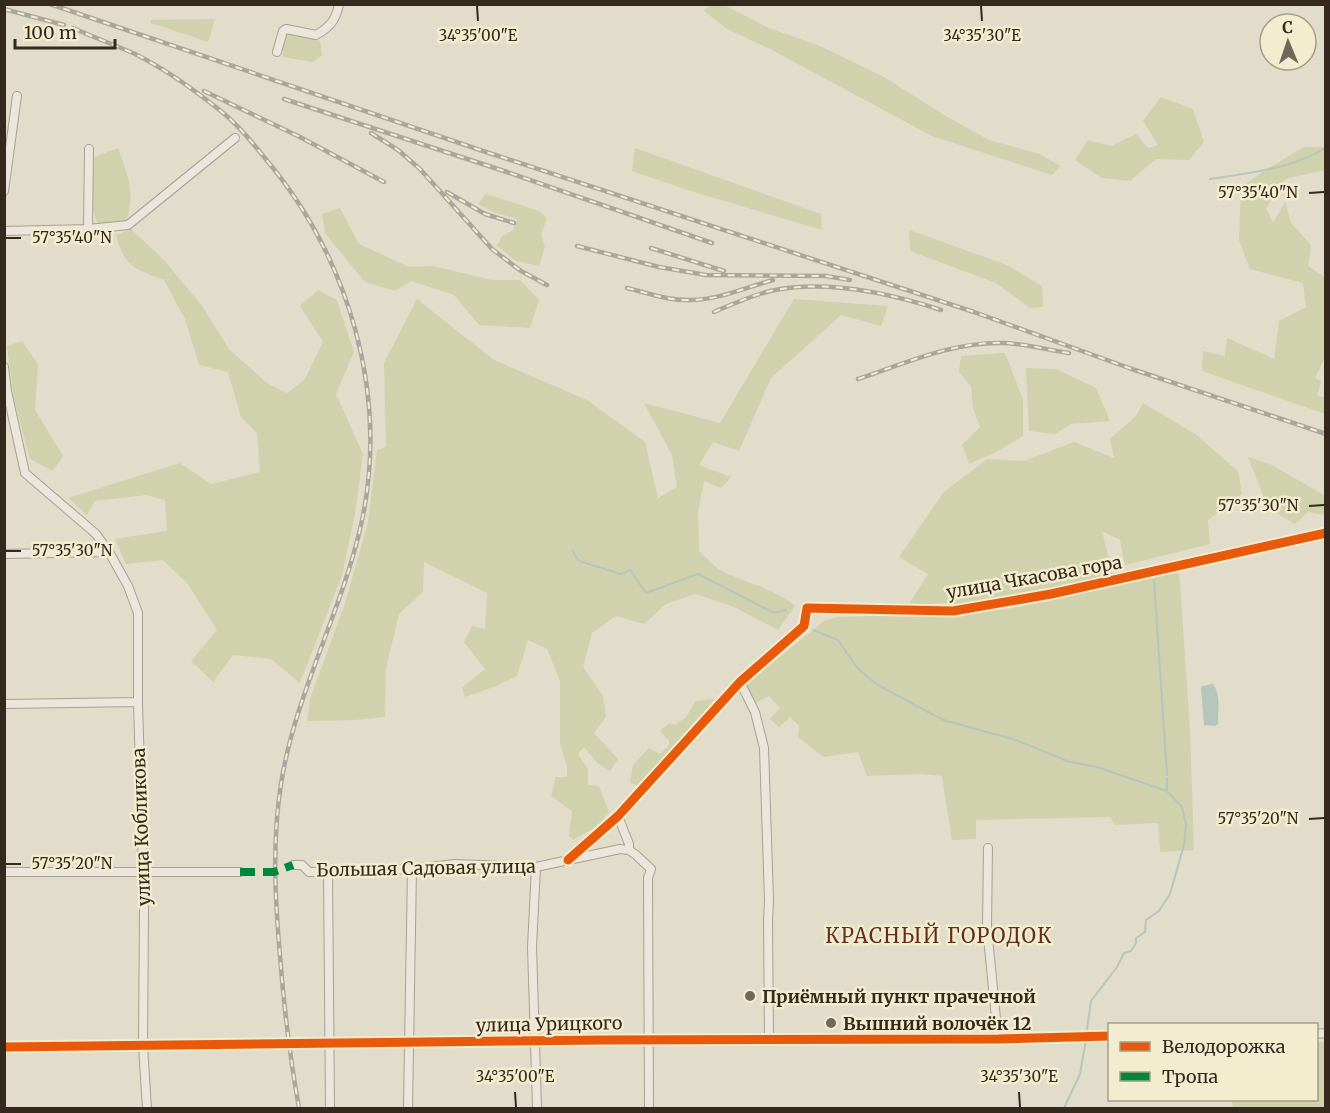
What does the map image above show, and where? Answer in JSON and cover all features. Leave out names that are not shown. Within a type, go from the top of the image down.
[{"type":"street","points":[[277,52],[283,31],[298,30],[316,35],[328,28],[336,17],[339,4]]},
{"type":"street","points":[[4,191],[17,96]]},
{"type":"street","points":[[4,231],[88,229],[128,225],[235,138]]},
{"type":"street","points":[[88,229],[89,149]]},
{"type":"street","name":"улица Кобликова","points":[[4,367],[7,391],[26,473],[96,534],[128,586],[138,613],[143,872],[143,1046],[147,1108]]},
{"type":"street","name":"улица Чкасова гора","points":[[568,860],[618,816],[740,682],[804,626],[807,608],[954,611],[1051,594],[1326,533]]},
{"type":"street","points":[[4,554],[109,552]]},
{"type":"street","points":[[740,682],[755,712],[764,748],[769,890],[770,1039]]},
{"type":"street","points":[[4,704],[138,702]]},
{"type":"street","points":[[618,816],[629,844],[629,850],[651,869],[648,878],[649,1108]]},
{"type":"street","points":[[988,848],[987,927],[998,1039]]},
{"type":"street","name":"Большая Садовая улица","points":[[293,865],[302,865],[309,872],[412,869],[455,864],[536,867],[611,849],[629,850]]},
{"type":"street","points":[[536,867],[532,947],[537,1108]]},
{"type":"street","points":[[408,1108],[412,869]]},
{"type":"street","points":[[328,871],[330,1108]]},
{"type":"street","points":[[4,872],[240,872]]},
{"type":"street","name":"улица Урицкого","points":[[4,1047],[330,1042],[998,1039],[1108,1036]]},
{"type":"green space","points":[[712,5],[724,5],[769,28],[820,46],[884,77],[989,140],[1040,154],[1060,166],[1052,175],[932,136],[770,49],[727,29],[703,10]]},
{"type":"green space","points":[[215,19],[208,42],[151,23],[151,20]]},
{"type":"green space","points":[[287,32],[320,41],[322,55],[313,62],[283,57],[283,40]]},
{"type":"green space","points":[[1161,97],[1193,109],[1204,142],[1189,160],[1156,159],[1130,181],[1102,178],[1075,160],[1088,140],[1111,146],[1136,134],[1148,148],[1158,145],[1143,121]]},
{"type":"green space","points":[[1304,147],[1325,147],[1325,170],[1285,179],[1266,208],[1273,223],[1285,202],[1291,223],[1311,245],[1308,266],[1325,277],[1325,357],[1315,378],[1321,381],[1317,396],[1325,397],[1325,414],[1202,371],[1203,351],[1225,356],[1227,338],[1274,359],[1279,321],[1306,307],[1303,283],[1250,269],[1239,240],[1241,187]]},
{"type":"green space","points":[[118,148],[129,185],[129,213],[125,222],[99,224],[92,202],[94,157]]},
{"type":"green space","points":[[635,148],[821,214],[822,230],[632,171]]},
{"type":"green space","points":[[486,194],[539,211],[547,218],[541,235],[545,246],[539,266],[516,261],[497,246],[502,236],[513,230],[517,219],[493,212],[478,204]]},
{"type":"green space","points":[[340,208],[359,244],[409,267],[433,266],[492,280],[520,280],[539,300],[530,328],[479,325],[454,295],[411,281],[395,291],[365,282],[325,233],[322,214]]},
{"type":"green space","points":[[131,229],[164,260],[202,306],[229,349],[268,384],[287,393],[305,379],[323,342],[300,306],[318,290],[337,300],[354,352],[336,394],[363,454],[355,514],[342,575],[300,683],[271,659],[233,655],[213,682],[191,661],[217,630],[188,584],[163,560],[126,564],[115,539],[167,531],[165,500],[146,495],[95,501],[87,515],[68,498],[180,463],[211,484],[260,472],[257,433],[241,417],[228,372],[199,365],[185,319],[164,280],[138,270],[127,261],[123,254],[116,235]]},
{"type":"green space","points":[[909,230],[1007,265],[1042,286],[1043,307],[1030,308],[996,283],[910,251]]},
{"type":"green space","points":[[417,299],[494,360],[587,400],[645,442],[658,498],[677,487],[672,455],[644,403],[720,423],[794,299],[888,306],[881,326],[841,315],[771,378],[739,451],[713,442],[699,465],[731,477],[721,488],[704,481],[698,512],[699,551],[721,570],[769,590],[795,606],[778,630],[734,607],[695,594],[666,604],[644,624],[616,616],[592,633],[583,667],[603,696],[606,717],[594,733],[618,759],[610,771],[597,763],[584,747],[578,754],[588,769],[588,785],[599,786],[609,812],[599,825],[573,840],[569,836],[572,811],[551,796],[556,777],[567,777],[567,766],[560,744],[560,681],[547,649],[528,640],[517,676],[465,697],[462,688],[485,669],[464,642],[472,626],[485,629],[487,593],[424,562],[423,592],[399,614],[386,668],[385,717],[307,721],[310,699],[345,603],[368,523],[377,450],[386,447],[384,363]]},
{"type":"green space","points":[[22,341],[38,364],[35,410],[63,456],[53,471],[30,459],[14,400],[7,346]]},
{"type":"green space","points":[[1005,353],[1023,400],[1023,436],[998,451],[969,464],[962,445],[980,427],[973,408],[971,386],[959,372],[961,356]]},
{"type":"green space","points":[[1026,368],[1056,369],[1096,388],[1110,421],[1071,424],[1055,434],[1029,431]]},
{"type":"green space","points":[[1143,403],[1195,434],[1238,471],[1242,494],[1208,520],[1210,544],[1125,565],[1120,540],[1102,531],[1113,576],[972,605],[952,607],[950,603],[909,604],[928,574],[899,557],[943,493],[987,459],[1024,461],[1074,442],[1114,458],[1110,439],[1136,416]]},
{"type":"green space","points":[[1248,457],[1270,464],[1324,495],[1325,515],[1308,512],[1295,524],[1268,508]]},
{"type":"green space","points":[[1179,570],[1190,730],[1194,850],[1160,852],[1158,823],[1114,825],[1111,817],[976,820],[976,839],[952,840],[942,776],[921,774],[867,776],[858,752],[823,757],[798,737],[799,726],[790,717],[779,727],[770,719],[780,708],[769,696],[755,703],[747,688],[748,683],[824,621],[837,617],[950,616],[1013,608]]},
{"type":"green space","points":[[714,699],[699,722],[669,755],[638,785],[630,783],[633,765],[649,748],[660,754],[669,745],[669,740],[660,731],[669,723],[675,725],[686,717],[696,701]]},
{"type":"green space","points":[[1318,1042],[1325,1042],[1325,1108],[1233,1108],[1232,1101],[1318,1101]]},
{"type":"shaded area","points":[[1213,684],[1216,688],[1218,703],[1218,724],[1215,726],[1204,725],[1201,689],[1202,686]]},
{"type":"waterway","points":[[1210,179],[1284,165],[1326,148]]},
{"type":"waterway","points":[[572,550],[579,561],[621,574],[630,570],[646,593],[698,574],[774,613],[786,610]]},
{"type":"waterway","points":[[1154,580],[1167,775]]},
{"type":"waterway","points":[[813,630],[838,640],[858,669],[878,685],[943,720],[1016,740],[1067,761],[1097,767],[1167,791],[1182,807],[1186,825],[1184,845],[1170,894],[1159,911],[1146,920],[1145,932],[1136,938],[1131,951],[1124,953],[1117,967],[1091,1001],[1087,1029]]},
{"type":"waterway","points":[[1167,778],[1167,791]]},
{"type":"waterway","points":[[1064,1108],[1080,1074],[1086,1040]]},
{"type":"railway","points":[[50,4],[480,150],[974,312],[1129,368],[1326,434]]},
{"type":"railway","points":[[4,9],[64,25]]},
{"type":"railway","points":[[73,28],[135,54],[169,73],[222,112],[239,128],[294,196],[319,238],[340,283],[355,330],[365,378],[370,427],[369,476],[361,525],[352,558],[307,686],[288,751],[276,827],[275,870],[278,934],[283,994],[299,1108]]},
{"type":"railway","points":[[204,91],[300,137],[384,182]]},
{"type":"railway","points":[[284,99],[507,172],[712,243]]},
{"type":"railway","points":[[371,133],[398,150],[420,169],[492,249],[521,271],[547,285]]},
{"type":"railway","points":[[447,192],[485,214],[514,223]]},
{"type":"railway","points":[[577,246],[659,267],[706,275],[826,276],[850,280]]},
{"type":"railway","points":[[651,248],[724,271]]},
{"type":"railway","points":[[627,288],[667,298],[691,300],[722,296],[773,280]]},
{"type":"railway","points":[[714,312],[767,292],[796,287],[838,287],[859,290],[901,298],[941,310]]},
{"type":"railway","points":[[858,379],[930,354],[986,343],[1005,343],[1069,353]]},
{"type":"marked path","points":[[240,872],[274,872],[293,865]]},
{"type":"cycle path","points":[[568,860],[618,816],[740,682],[804,626],[807,608],[953,611],[1051,594],[1326,533]]},
{"type":"cycle path","points":[[4,1047],[603,1040],[998,1039],[1108,1036]]},
{"type":"place","name":"Приёмный пункт прачечной","points":[[750,996]]},
{"type":"place","name":"Вышний волочёк 12","points":[[831,1023]]},
{"type":"district","name":"КРАСНЫЙ ГОРОДОК","points":[[939,935]]}]
